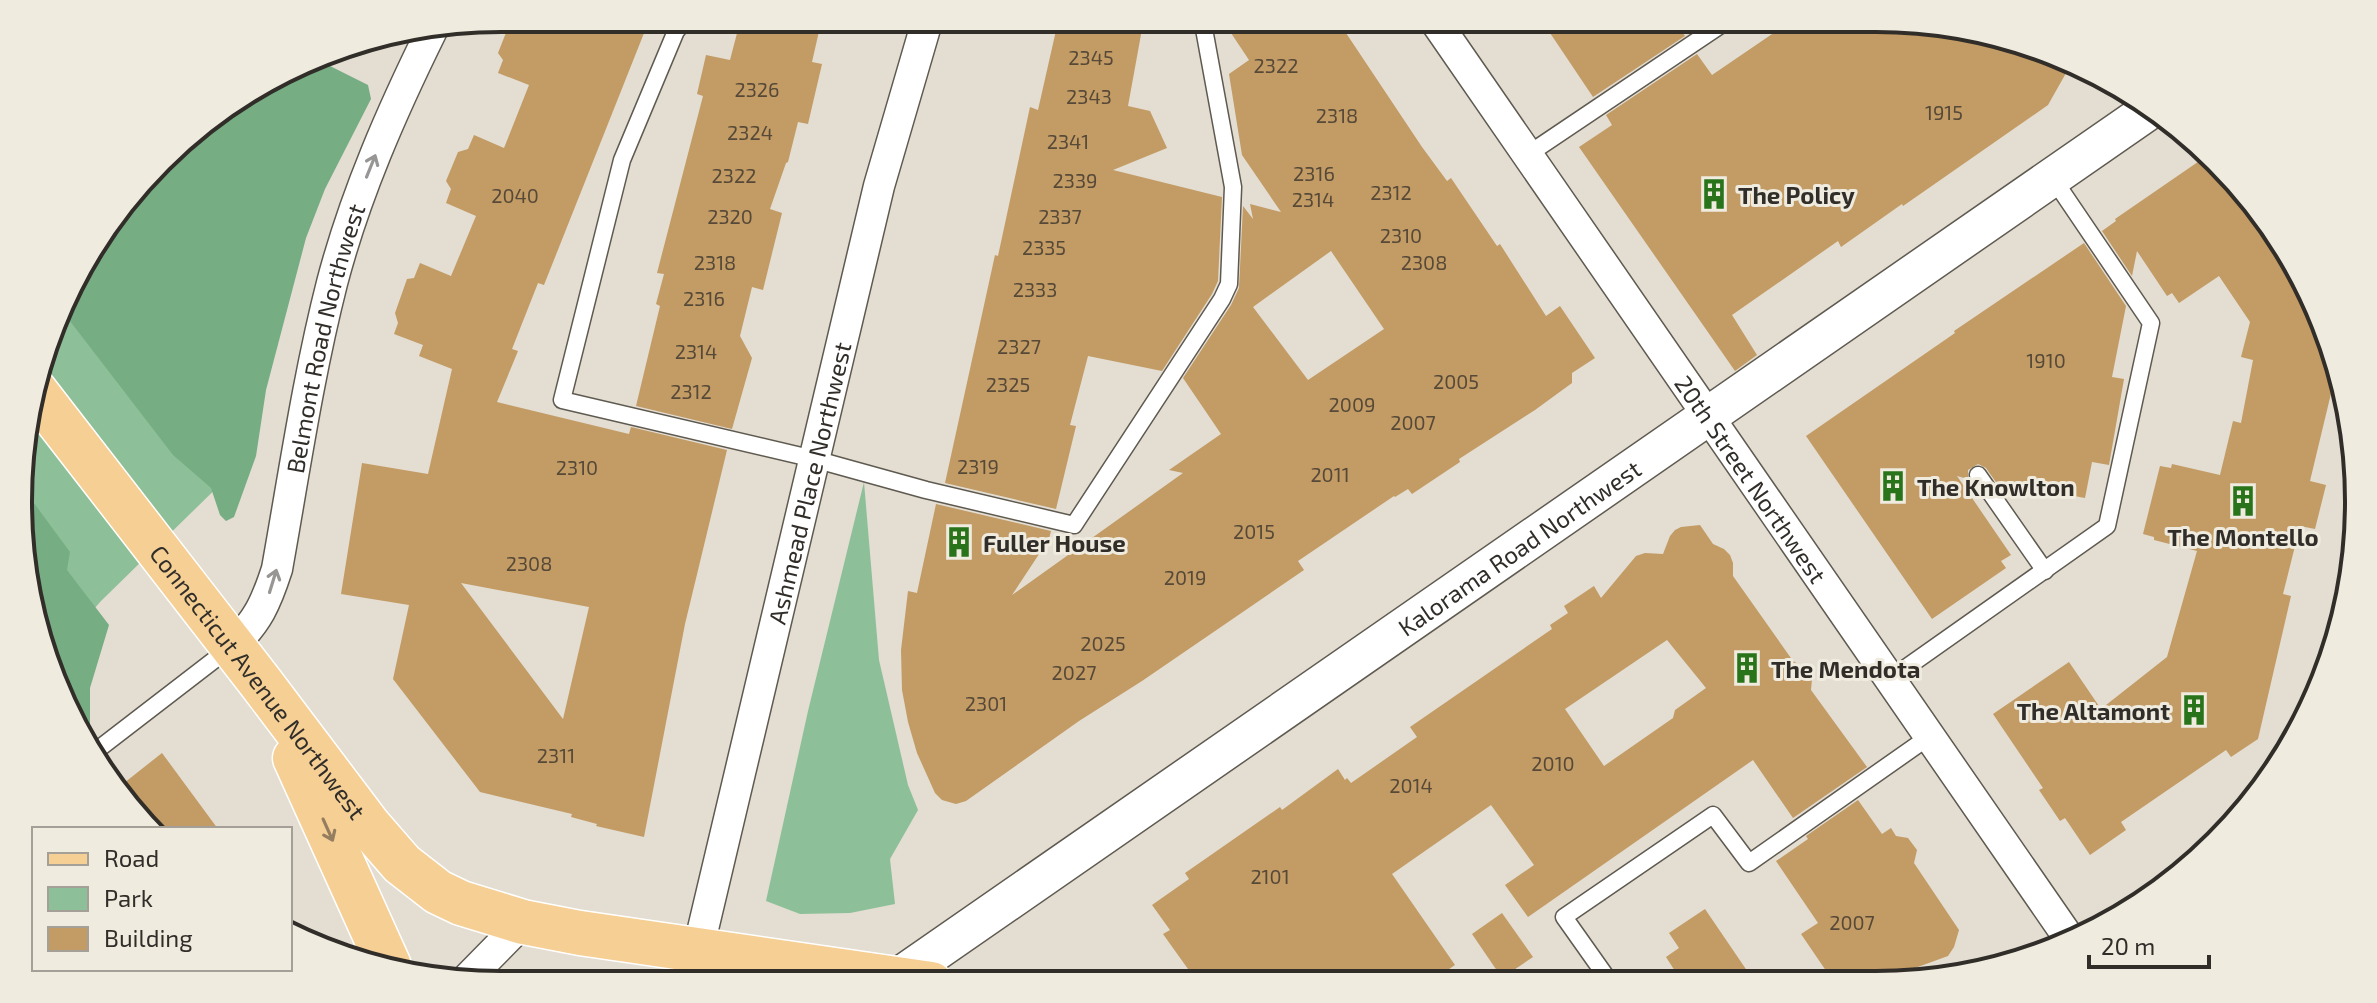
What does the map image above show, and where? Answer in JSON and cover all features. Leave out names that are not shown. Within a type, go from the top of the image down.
[{"type":"main road","name":"Connecticut Avenue Northwest","points":[[43,402],[369,826],[402,864],[429,885],[461,903],[523,922],[834,971]]},
{"type":"main road","points":[[261,683],[384,956]]},
{"type":"street","name":"Ashmead Place Northwest","points":[[698,950],[879,186],[924,32]]},
{"type":"street","name":"20th Street Northwest","points":[[1443,32],[2064,931]]},
{"type":"street","name":"Belmont Road Northwest","points":[[232,646],[256,620],[266,603],[277,569],[320,333],[333,281],[365,179],[428,38]]},
{"type":"street","name":"Kalorama Road Northwest","points":[[921,971],[1709,415],[2142,115]]},
{"type":"street","points":[[476,970],[523,922]]},
{"type":"lane","points":[[676,32],[622,160],[562,400],[814,459],[926,490],[1074,525],[1214,313],[1229,284],[1233,187],[1205,32]]},
{"type":"lane","points":[[1527,155],[1710,32]]},
{"type":"lane","points":[[1890,679],[2107,526],[2151,323],[2052,177]]},
{"type":"lane","points":[[1978,475],[2045,571]]},
{"type":"lane","points":[[102,747],[232,646]]},
{"type":"lane","points":[[1602,971],[1564,917],[1713,815],[1749,863],[1930,736]]},
{"type":"green space","points":[[329,65],[368,85],[371,99],[325,189],[306,238],[266,390],[256,456],[234,517],[226,521],[220,515],[211,488],[173,455],[69,320],[111,241],[170,170],[241,111],[294,80]]},
{"type":"green space","points":[[186,155],[238,467],[101,601],[57,651],[41,593],[33,532],[33,471],[41,410],[57,351],[80,294],[95,267],[129,216]]},
{"type":"green space","points":[[864,482],[879,660],[908,785],[918,810],[890,859],[895,904],[850,913],[800,914],[766,901]]},
{"type":"green space","points":[[32,501],[70,552],[67,570],[109,625],[90,688],[90,727],[68,681],[48,623],[36,563]]},
{"type":"building","points":[[506,32],[644,32],[544,285],[538,283],[512,349],[518,351],[497,402],[629,434],[631,427],[727,450],[685,624],[644,837],[596,826],[571,817],[572,814],[480,792],[393,679],[409,605],[341,594],[362,463],[428,474],[452,369],[419,356],[423,345],[394,334],[398,323],[395,313],[407,279],[414,278],[420,263],[451,276],[476,216],[446,203],[451,189],[446,181],[458,152],[468,149],[474,135],[504,148],[529,85],[498,73],[503,60],[498,53]],"holes":[[[461,583],[589,607],[563,719]]]},
{"type":"building","points":[[737,32],[819,32],[812,62],[822,64],[808,124],[798,122],[788,162],[770,209],[782,213],[763,290],[752,287],[740,336],[752,358],[732,429],[636,406],[660,306],[656,304],[664,274],[657,273],[703,96],[697,94],[706,55],[730,60]]},
{"type":"building","points":[[1056,32],[1141,32],[1128,106],[1150,111],[1167,148],[1113,170],[1222,197],[1218,281],[1162,371],[1088,356],[1070,425],[1076,426],[1056,509],[945,483],[1030,107],[1038,110]]},
{"type":"building","points":[[1230,32],[1345,32],[1422,147],[1447,181],[1451,178],[1497,246],[1500,244],[1546,316],[1560,306],[1595,358],[1572,373],[1572,383],[1535,410],[1412,494],[1408,489],[1394,496],[1298,561],[1304,570],[966,801],[956,804],[942,800],[935,793],[917,753],[908,722],[902,690],[901,650],[908,591],[917,593],[936,504],[1051,531],[1049,539],[1012,595],[1183,473],[1169,470],[1221,434],[1183,378],[1239,288],[1243,206],[1253,219],[1250,204],[1281,212],[1242,155],[1229,74],[1249,60]],"holes":[[[1331,251],[1384,329],[1308,380],[1253,307]]]},
{"type":"building","points":[[1549,32],[1682,32],[1685,36],[1593,97]]},
{"type":"building","points":[[1775,32],[1876,32],[1937,36],[1997,48],[2066,73],[2048,105],[1903,206],[1841,247],[1838,241],[1732,315],[1757,355],[1735,371],[1579,147],[1612,125],[1606,115],[1697,54],[1712,75]]},
{"type":"building","points":[[2198,162],[2248,216],[2282,267],[2309,322],[2332,391],[2310,481],[2326,485],[2315,529],[2300,526],[2283,594],[2291,596],[2258,739],[2231,757],[2226,750],[2121,822],[2126,830],[2090,855],[2065,818],[2060,821],[2039,790],[2043,788],[1993,714],[2069,662],[2101,709],[2167,657],[2197,551],[2154,540],[2154,537],[2143,534],[2160,466],[2171,468],[2172,464],[2220,475],[2233,421],[2241,423],[2253,360],[2241,357],[2250,322],[2219,276],[2179,303],[2172,293],[2167,296],[2137,251],[2132,276],[2102,231]]},
{"type":"building","points":[[2084,243],[2126,306],[2112,377],[2124,379],[2109,465],[2092,462],[2085,498],[1998,485],[1986,468],[1978,464],[1968,470],[1968,479],[1957,476],[2011,555],[2001,561],[2006,568],[1932,619],[1806,436]]},
{"type":"building","points":[[1700,525],[1713,544],[1730,555],[1733,576],[1793,661],[1808,670],[1812,679],[1811,690],[1867,767],[1793,818],[1753,760],[1528,917],[1505,885],[1534,865],[1491,805],[1392,874],[1455,965],[1446,971],[1189,971],[1163,934],[1170,930],[1152,905],[1189,879],[1185,873],[1280,807],[1282,810],[1338,769],[1351,783],[1417,737],[1410,727],[1552,629],[1550,625],[1568,613],[1564,606],[1594,586],[1601,598],[1636,556],[1663,554],[1675,530]],"holes":[[[1667,640],[1706,688],[1675,710],[1673,718],[1604,766],[1565,709]]]},
{"type":"building","points":[[162,753],[217,827],[164,827],[125,782]]},
{"type":"building","points":[[1858,800],[1882,834],[1891,828],[1896,836],[1908,838],[1917,850],[1914,863],[1959,930],[1948,956],[1911,970],[1826,971],[1801,934],[1818,923],[1776,861],[1808,839],[1806,836]]},
{"type":"building","points":[[1705,909],[1747,971],[1675,971],[1666,957],[1679,948],[1669,933]]},
{"type":"building","points":[[1502,913],[1533,957],[1512,971],[1497,971],[1472,934]]},
{"type":"place","name":"The Policy","points":[[1714,194]]},
{"type":"place","name":"The Knowlton","points":[[1893,486]]},
{"type":"place","name":"The Montello","points":[[2243,501]]},
{"type":"place","name":"Fuller House","points":[[959,542]]},
{"type":"place","name":"The Mendota","points":[[1747,668]]},
{"type":"place","name":"The Altamont","points":[[2194,710]]}]
